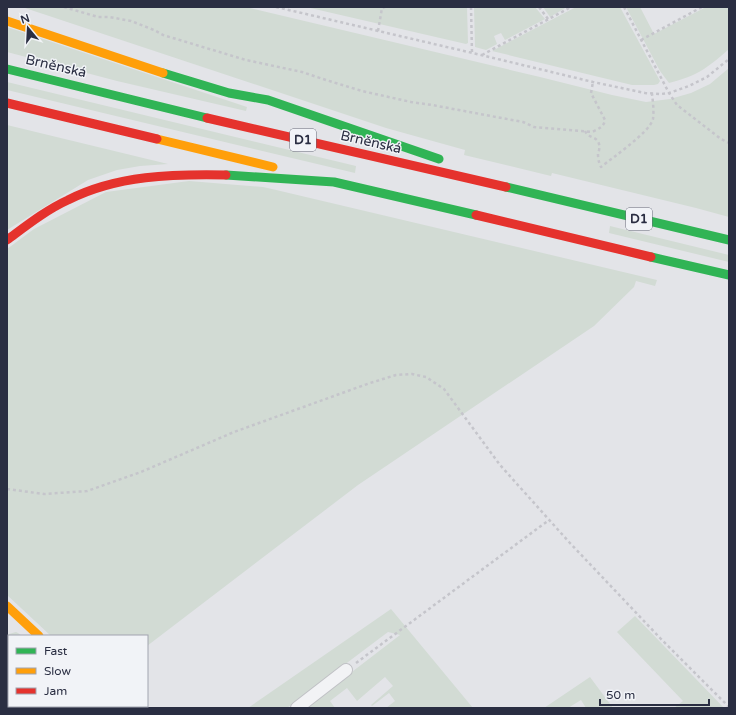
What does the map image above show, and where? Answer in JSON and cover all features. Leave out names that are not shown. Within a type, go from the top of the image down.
[{"type":"main road","points":[[7,20],[138,65],[229,93],[268,100],[450,163]]},
{"type":"main road","name":"Brněnská","points":[[7,69],[258,130],[729,240]]},
{"type":"main road","name":"D1","points":[[7,103],[729,275]]},
{"type":"main road","points":[[465,168],[548,197]]},
{"type":"main road","points":[[7,240],[34,220],[67,200],[97,188],[133,178],[178,175],[239,175],[334,182]]},
{"type":"main road","points":[[7,606],[38,635]]},
{"type":"street","points":[[297,708],[346,670]]},
{"type":"path","points":[[64,7],[98,17],[108,17],[131,21],[163,35],[246,60],[302,72],[362,91],[411,102],[523,122],[534,126],[592,132],[598,129],[604,123],[604,120],[591,93],[594,82]]},
{"type":"path","points":[[276,7],[645,94],[669,93],[689,86],[707,77],[729,59]]},
{"type":"path","points":[[378,31],[382,8],[385,7]]},
{"type":"path","points":[[471,7],[472,53]]},
{"type":"path","points":[[539,7],[548,19]]},
{"type":"path","points":[[481,55],[571,7]]},
{"type":"path","points":[[624,7],[669,93],[677,105],[721,140],[729,143]]},
{"type":"path","points":[[641,40],[702,7]]},
{"type":"path","points":[[585,131],[587,135],[595,138],[599,142],[598,159],[601,167],[642,134],[651,124],[653,120],[652,94]]},
{"type":"path","points":[[7,490],[44,494],[87,491],[141,472],[234,432],[370,383],[396,375],[412,374],[426,377],[444,389],[500,464],[569,542],[656,634],[729,707]]},
{"type":"path","points":[[346,670],[549,520]]},
{"type":"shaded area","points":[[22,7],[246,7],[646,102],[670,99],[691,93],[710,84],[729,68],[729,217],[552,173],[551,176],[464,155],[465,150],[386,128]]},
{"type":"shaded area","points":[[306,7],[467,7],[468,43],[466,44]]},
{"type":"shaded area","points":[[474,7],[535,7],[545,19],[505,40],[501,33],[494,36],[497,44],[486,50],[475,47]]},
{"type":"shaded area","points":[[543,7],[567,7],[550,17]]},
{"type":"shaded area","points":[[576,7],[620,7],[660,81],[658,84],[632,85],[492,51]]},
{"type":"shaded area","points":[[626,7],[640,7],[654,34],[706,7],[729,7],[729,49],[714,62],[700,71],[687,78],[669,83],[660,71]]},
{"type":"shaded area","points":[[7,27],[247,107],[246,111],[117,81],[7,52]]},
{"type":"shaded area","points":[[7,82],[356,166],[355,173],[7,90]]},
{"type":"shaded area","points":[[7,125],[168,164],[140,166],[117,170],[88,180],[7,230]]},
{"type":"shaded area","points":[[189,181],[263,187],[657,280],[655,286],[636,281],[634,287],[594,326],[358,485],[148,645],[148,635],[50,635],[7,595],[7,249],[34,229],[106,192]]},
{"type":"shaded area","points":[[610,226],[729,255],[729,262],[609,233]]},
{"type":"shaded area","points":[[391,609],[473,708],[386,708],[395,701],[389,693],[372,706],[371,705],[393,686],[385,677],[357,701],[347,688],[330,701],[335,708],[305,708],[400,635],[388,632],[287,708],[248,708]]},
{"type":"shaded area","points":[[635,616],[724,708],[674,708],[683,701],[617,632]]},
{"type":"shaded area","points":[[16,632],[20,635],[8,635]]},
{"type":"shaded area","points":[[8,635],[8,707],[102,708],[7,708]]},
{"type":"shaded area","points":[[590,677],[613,708],[586,708],[581,700],[568,708],[544,708]]},
{"type":"traffic: fast","points":[[7,69],[207,118]]},
{"type":"traffic: fast","points":[[163,73],[229,93],[268,100],[439,159]]},
{"type":"traffic: fast","points":[[226,175],[334,182],[476,215]]},
{"type":"traffic: fast","points":[[506,187],[729,240]]},
{"type":"traffic: fast","points":[[651,257],[729,275]]},
{"type":"traffic: slow","points":[[7,21],[163,73]]},
{"type":"traffic: slow","points":[[157,139],[273,167]]},
{"type":"traffic: slow","points":[[7,606],[38,635]]},
{"type":"traffic: jam","points":[[7,103],[157,139]]},
{"type":"traffic: jam","points":[[207,118],[506,187]]},
{"type":"traffic: jam","points":[[7,240],[52,208],[106,185],[166,176],[226,175]]},
{"type":"traffic: jam","points":[[476,215],[651,257]]}]
